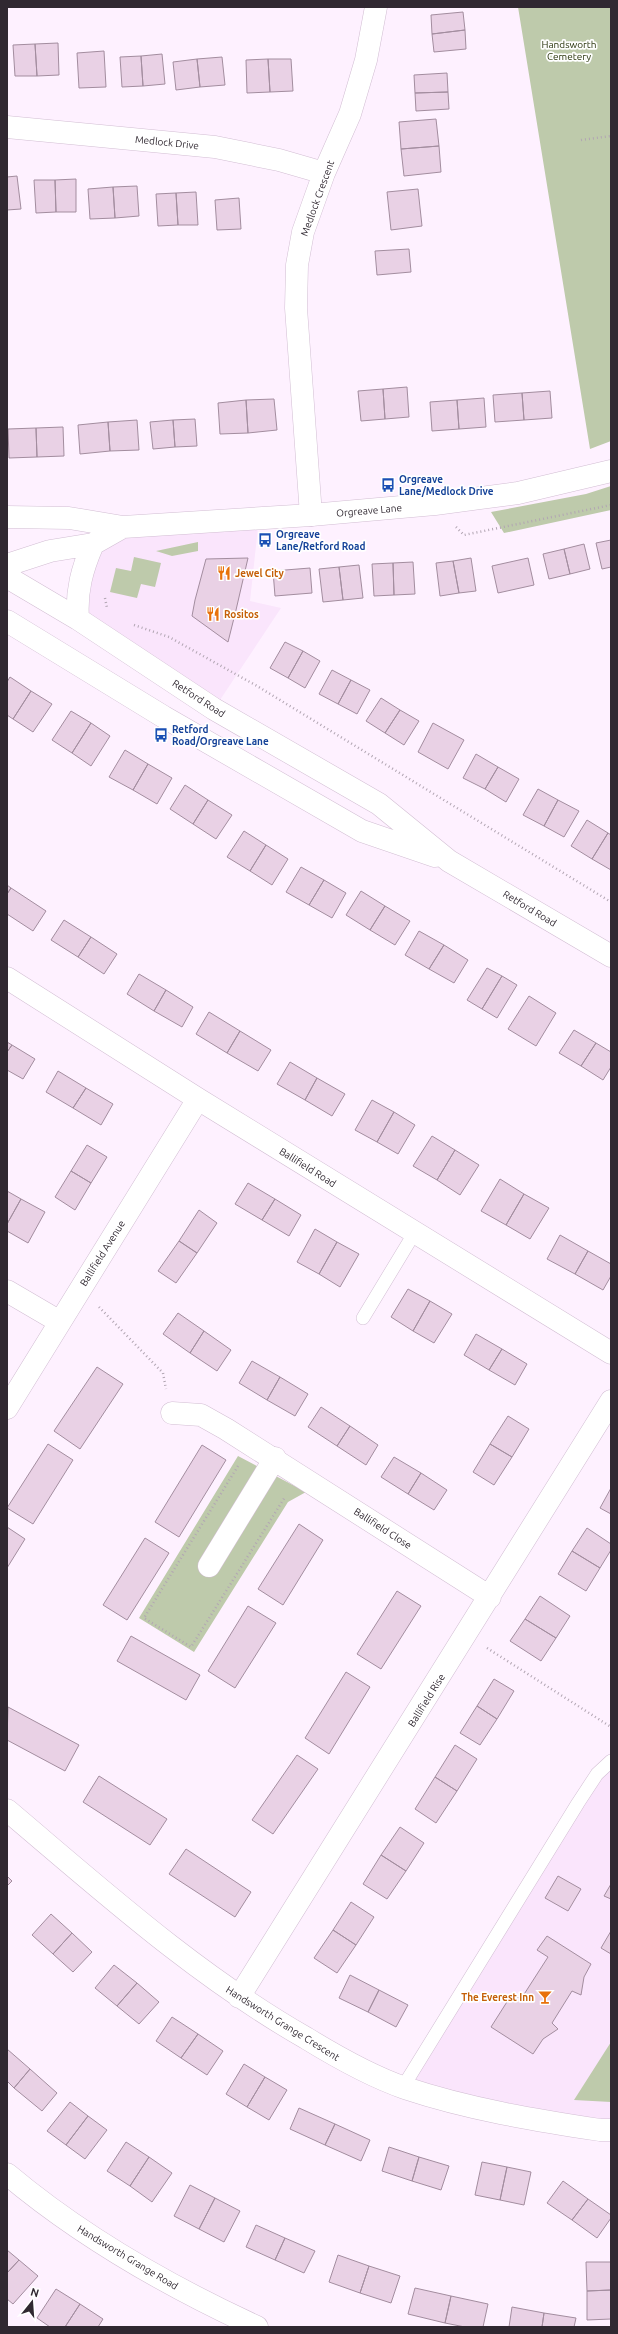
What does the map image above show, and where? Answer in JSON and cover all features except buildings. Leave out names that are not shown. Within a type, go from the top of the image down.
[{"type":"street","name":"Medlock Crescent","points":[[311,516],[296,308],[297,265],[303,232],[324,173],[350,114],[366,60],[376,7]]},
{"type":"street","name":"Medlock Drive","points":[[7,127],[215,147],[279,160],[324,173]]},
{"type":"street","name":"Orgreave Lane","points":[[7,517],[69,518],[123,527],[311,516],[518,494],[611,472]]},
{"type":"street","name":"Orgreave Lane","points":[[7,565],[50,551],[93,544],[123,527]]},
{"type":"street","points":[[78,618],[76,602],[80,579],[93,544]]},
{"type":"street","name":"Retford Road","points":[[7,577],[78,618],[214,709],[379,804],[449,861],[611,956]]},
{"type":"street","name":"Retford Road","points":[[7,621],[164,717],[362,831],[449,861]]},
{"type":"street","name":"Ballifield Road","points":[[7,978],[198,1099],[611,1353]]},
{"type":"street","name":"Ballifield Avenue","points":[[7,1408],[198,1099]]},
{"type":"street","points":[[7,1291],[60,1322]]},
{"type":"street","name":"Ballifield Rise","points":[[239,1997],[467,1635],[611,1401]]},
{"type":"street","name":"Ballifield Close","points":[[172,1413],[201,1415],[275,1458],[490,1597]]},
{"type":"street","points":[[209,1566],[275,1458]]},
{"type":"street","name":"Handsworth Grange Crescent","points":[[7,1810],[183,1957],[239,1997],[343,2060],[403,2087],[468,2106],[530,2120],[600,2130],[611,2130]]},
{"type":"street","name":"Handsworth Grange Road","points":[[7,2174],[77,2227],[132,2262],[192,2296],[257,2327]]},
{"type":"lane","points":[[363,1318],[415,1232]]},
{"type":"lane","points":[[403,2087],[578,1803],[597,1774],[611,1761]]},
{"type":"path","points":[[581,140],[611,136]]},
{"type":"path","points":[[80,579],[104,586],[105,600],[109,613]]},
{"type":"path","points":[[127,621],[170,637],[244,678],[611,902]]},
{"type":"path","points":[[80,1289],[163,1373],[172,1413]]},
{"type":"path","points":[[467,1635],[611,1727]]},
{"type":"shaded area","points":[[259,518],[250,601],[281,608],[214,709],[78,619],[93,544],[123,527]]},
{"type":"shaded area","points":[[611,1761],[611,2130],[403,2087]]},
{"type":"green space","name":"Handsworth Cemetery","points":[[518,7],[611,7],[611,441],[590,449]]},
{"type":"green space","points":[[611,486],[611,510],[504,533],[491,512],[586,494]]},
{"type":"green space","points":[[198,542],[198,551],[172,556],[156,551]]},
{"type":"green space","points":[[134,557],[161,563],[155,587],[141,584],[137,598],[110,592],[116,568],[131,571]]},
{"type":"green space","points":[[238,1456],[306,1492],[288,1502],[194,1652],[139,1618]]},
{"type":"green space","points":[[611,2042],[611,2102],[574,2100]]},
{"type":"place","name":"Orgreave Lane/Medlock Drive","points":[[388,485]]},
{"type":"place","name":"Orgreave Lane/Retford Road","points":[[265,540]]},
{"type":"place","name":"Jewel City","points":[[224,573]]},
{"type":"place","name":"Rositos","points":[[213,614]]},
{"type":"place","name":"Retford Road/Orgreave Lane","points":[[161,735]]},
{"type":"place","name":"The Everest Inn","points":[[545,1997]]}]
